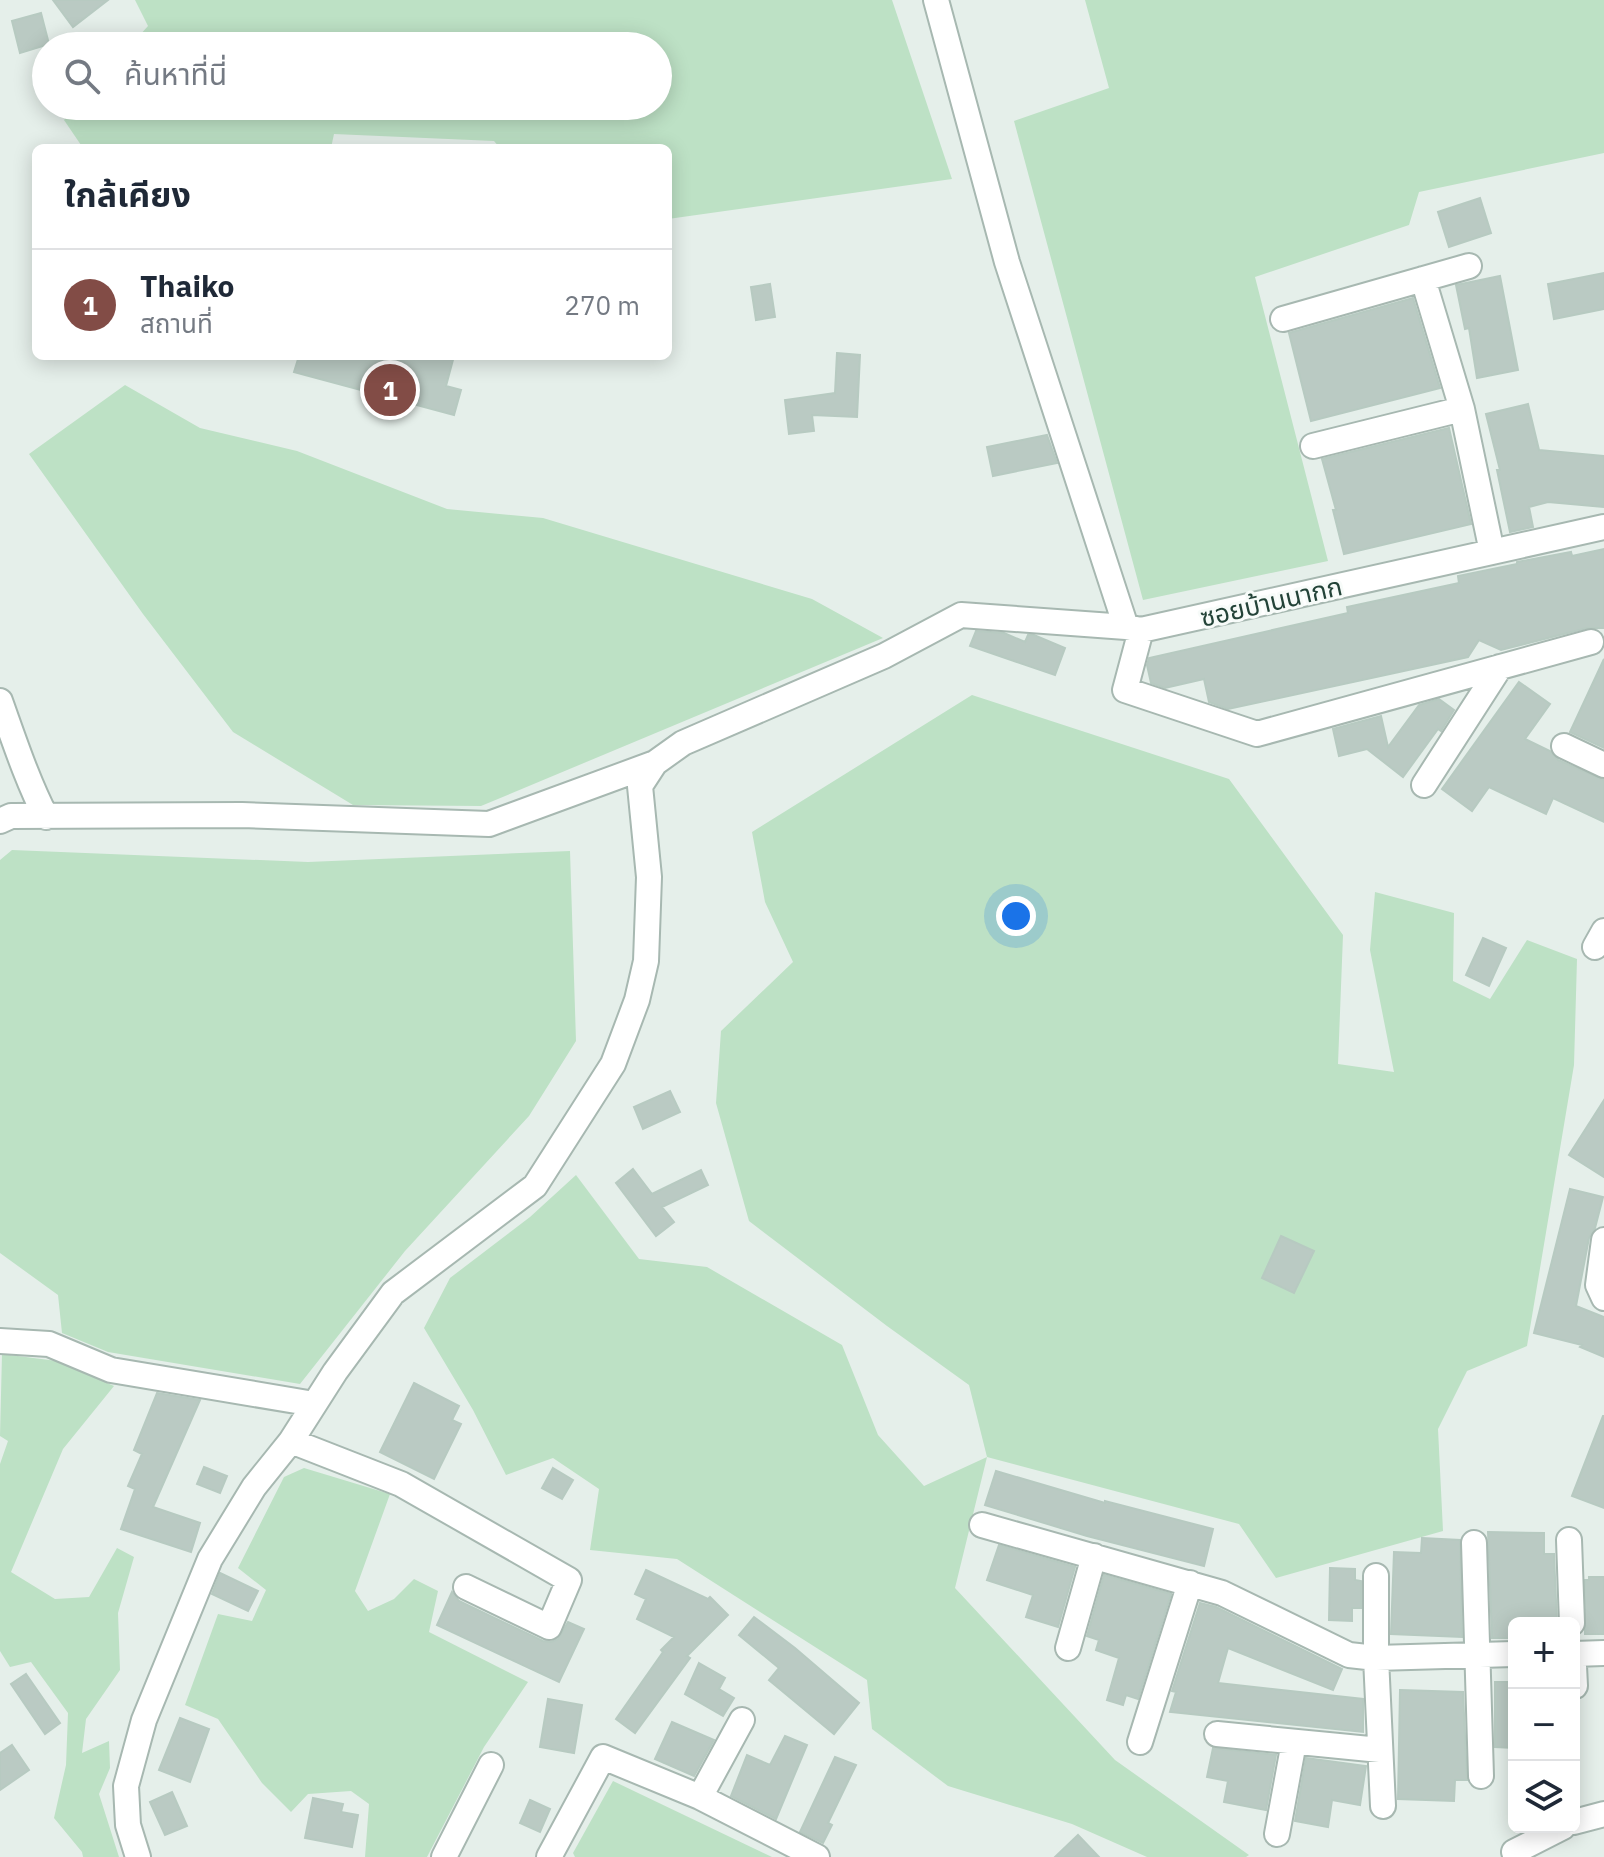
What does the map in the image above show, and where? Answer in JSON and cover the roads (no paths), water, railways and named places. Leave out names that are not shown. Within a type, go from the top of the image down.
[{"type":"street","points":[[936,0],[1007,262],[1133,628],[1125,690],[1257,734],[1591,642]]},
{"type":"street","points":[[1283,319],[1469,266]]},
{"type":"street","points":[[1423,279],[1462,409],[1492,552]]},
{"type":"street","points":[[1313,446],[1462,409]]},
{"type":"street","name":"ซอยบ้านนากก","points":[[0,821],[11,816],[242,815],[489,824],[655,763],[683,743],[884,656],[961,615],[1133,628],[1604,527]]},
{"type":"street","points":[[1424,785],[1500,667]]},
{"type":"street","points":[[0,701],[32,790],[46,817]]},
{"type":"street","points":[[1564,746],[1604,765]]},
{"type":"street","points":[[138,1857],[128,1825],[126,1786],[144,1720],[210,1559],[254,1487],[291,1441],[393,1293],[535,1186],[613,1064],[637,1000],[646,961],[649,877],[640,786],[655,763]]},
{"type":"street","points":[[1604,1240],[1598,1285],[1604,1298]]},
{"type":"street","points":[[0,1341],[49,1344],[111,1370],[314,1404]]},
{"type":"street","points":[[291,1441],[401,1484],[569,1580],[549,1627],[466,1587]]},
{"type":"street","points":[[982,1525],[1222,1593],[1349,1655],[1376,1658],[1508,1654]]},
{"type":"street","points":[[1569,1540],[1572,1617]]},
{"type":"street","points":[[1474,1543],[1481,1776]]},
{"type":"street","points":[[1068,1648],[1094,1556]]},
{"type":"street","points":[[1376,1576],[1376,1658],[1383,1806]]},
{"type":"street","points":[[1140,1742],[1190,1583]]},
{"type":"street","points":[[1580,1654],[1604,1653]]},
{"type":"street","points":[[700,1797],[742,1720]]},
{"type":"street","points":[[1217,1734],[1380,1750]]},
{"type":"street","points":[[1277,1834],[1294,1742]]},
{"type":"street","points":[[549,1857],[603,1757],[700,1797],[817,1857]]},
{"type":"street","points":[[444,1857],[491,1765]]},
{"type":"street","points":[[1580,1820],[1604,1814]]},
{"type":"street","points":[[1514,1852],[1551,1833]]},
{"type":"place","name":"Thaiko","points":[[390,390]]}]
